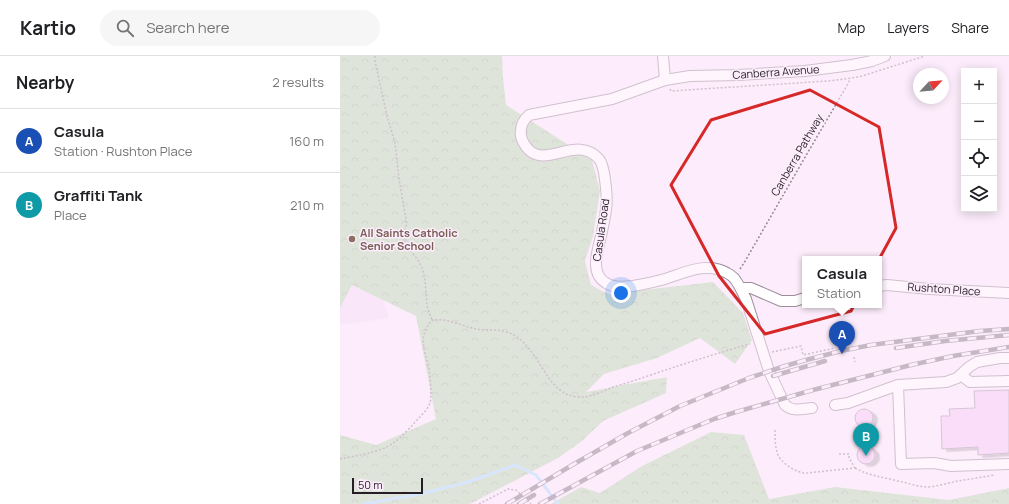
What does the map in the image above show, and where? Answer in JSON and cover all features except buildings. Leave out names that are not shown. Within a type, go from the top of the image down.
[{"type":"street","points":[[663,56],[665,80]]},
{"type":"street","name":"Canberra Avenue","points":[[665,80],[690,76],[738,75],[852,65],[872,61],[885,56]]},
{"type":"street","name":"Casula Road","points":[[665,80],[612,99],[529,115],[524,120],[521,127],[521,138],[525,146],[534,154],[544,155],[576,149],[585,149],[592,152],[602,163],[607,191],[607,200],[604,224],[596,254],[596,264],[597,272],[605,283],[619,287],[635,286],[702,268],[723,270],[733,277],[741,288],[768,358],[771,376],[785,405],[793,410],[812,408]]},
{"type":"street","name":"Rushton Place","points":[[882,286],[1009,293]]},
{"type":"street","points":[[741,288],[751,288],[781,301],[802,299]]},
{"type":"street","points":[[835,405],[856,400],[898,385],[946,382],[957,378],[968,367],[977,362],[1009,358]]},
{"type":"street","points":[[961,375],[970,382],[1009,381]]},
{"type":"street","points":[[898,385],[901,464],[934,462],[951,466],[1009,464]]},
{"type":"path","points":[[375,56],[387,116],[395,144],[406,226],[404,233],[405,244],[418,260],[423,270],[427,306],[432,320]]},
{"type":"path","points":[[665,80],[671,92],[828,81],[859,77],[925,56]]},
{"type":"path","name":"Canberra Pathway","points":[[733,277],[744,264],[849,82],[849,78]]},
{"type":"path","points":[[340,458],[383,449],[407,432],[425,412],[430,402],[430,393],[429,369],[424,351],[424,333],[432,320],[438,319],[477,329],[493,329],[512,334],[522,340],[531,350],[551,381],[560,390],[570,396],[584,397],[600,393],[681,365],[752,344]]},
{"type":"path","points":[[768,358],[801,346],[803,356],[835,348]]},
{"type":"path","points":[[854,357],[855,362]]},
{"type":"path","points":[[775,430],[778,455],[795,471],[807,473],[855,468]]},
{"type":"path","points":[[839,454],[849,454],[849,458],[855,468],[863,473],[915,486],[937,486],[998,475]]},
{"type":"path","points":[[480,504],[508,489],[516,490],[531,504]]},
{"type":"highlighted area","points":[[810,90],[879,127],[896,228],[851,311],[765,334],[719,276],[671,185],[711,120]]},
{"type":"shaded area","name":"All Saints Catholic Senior School","points":[[340,161],[389,318],[340,325]]},
{"type":"green space","points":[[340,56],[502,56],[506,105],[592,160],[600,191],[593,236],[585,261],[591,285],[608,294],[713,282],[743,313],[752,340],[735,364],[700,338],[657,358],[604,374],[586,392],[667,377],[666,393],[603,421],[582,441],[558,458],[470,504],[340,504],[340,435],[376,445],[436,419],[416,316],[352,285],[340,308]]},
{"type":"green space","points":[[711,432],[744,435],[769,499],[835,487],[949,500],[1009,488],[1009,504],[551,504],[581,487],[600,493],[642,466]]},
{"type":"waterway","points":[[364,504],[420,494],[468,482],[515,465],[536,475],[558,504]]},
{"type":"railway","points":[[507,504],[628,433],[680,406],[749,378],[806,360],[871,345],[980,331],[1009,329]]},
{"type":"railway","points":[[896,348],[945,341],[1009,335]]},
{"type":"railway","points":[[540,504],[637,451],[714,419],[813,390],[911,365],[953,356],[1009,347]]},
{"type":"railway","points":[[773,376],[825,361]]},
{"type":"railway","points":[[519,504],[534,495]]},
{"type":"place","name":"All Saints Catholic Senior School","points":[[352,239]]},
{"type":"place","name":"Casula","points":[[842,354]]},
{"type":"place","name":"Graffiti Tank","points":[[866,456]]}]
